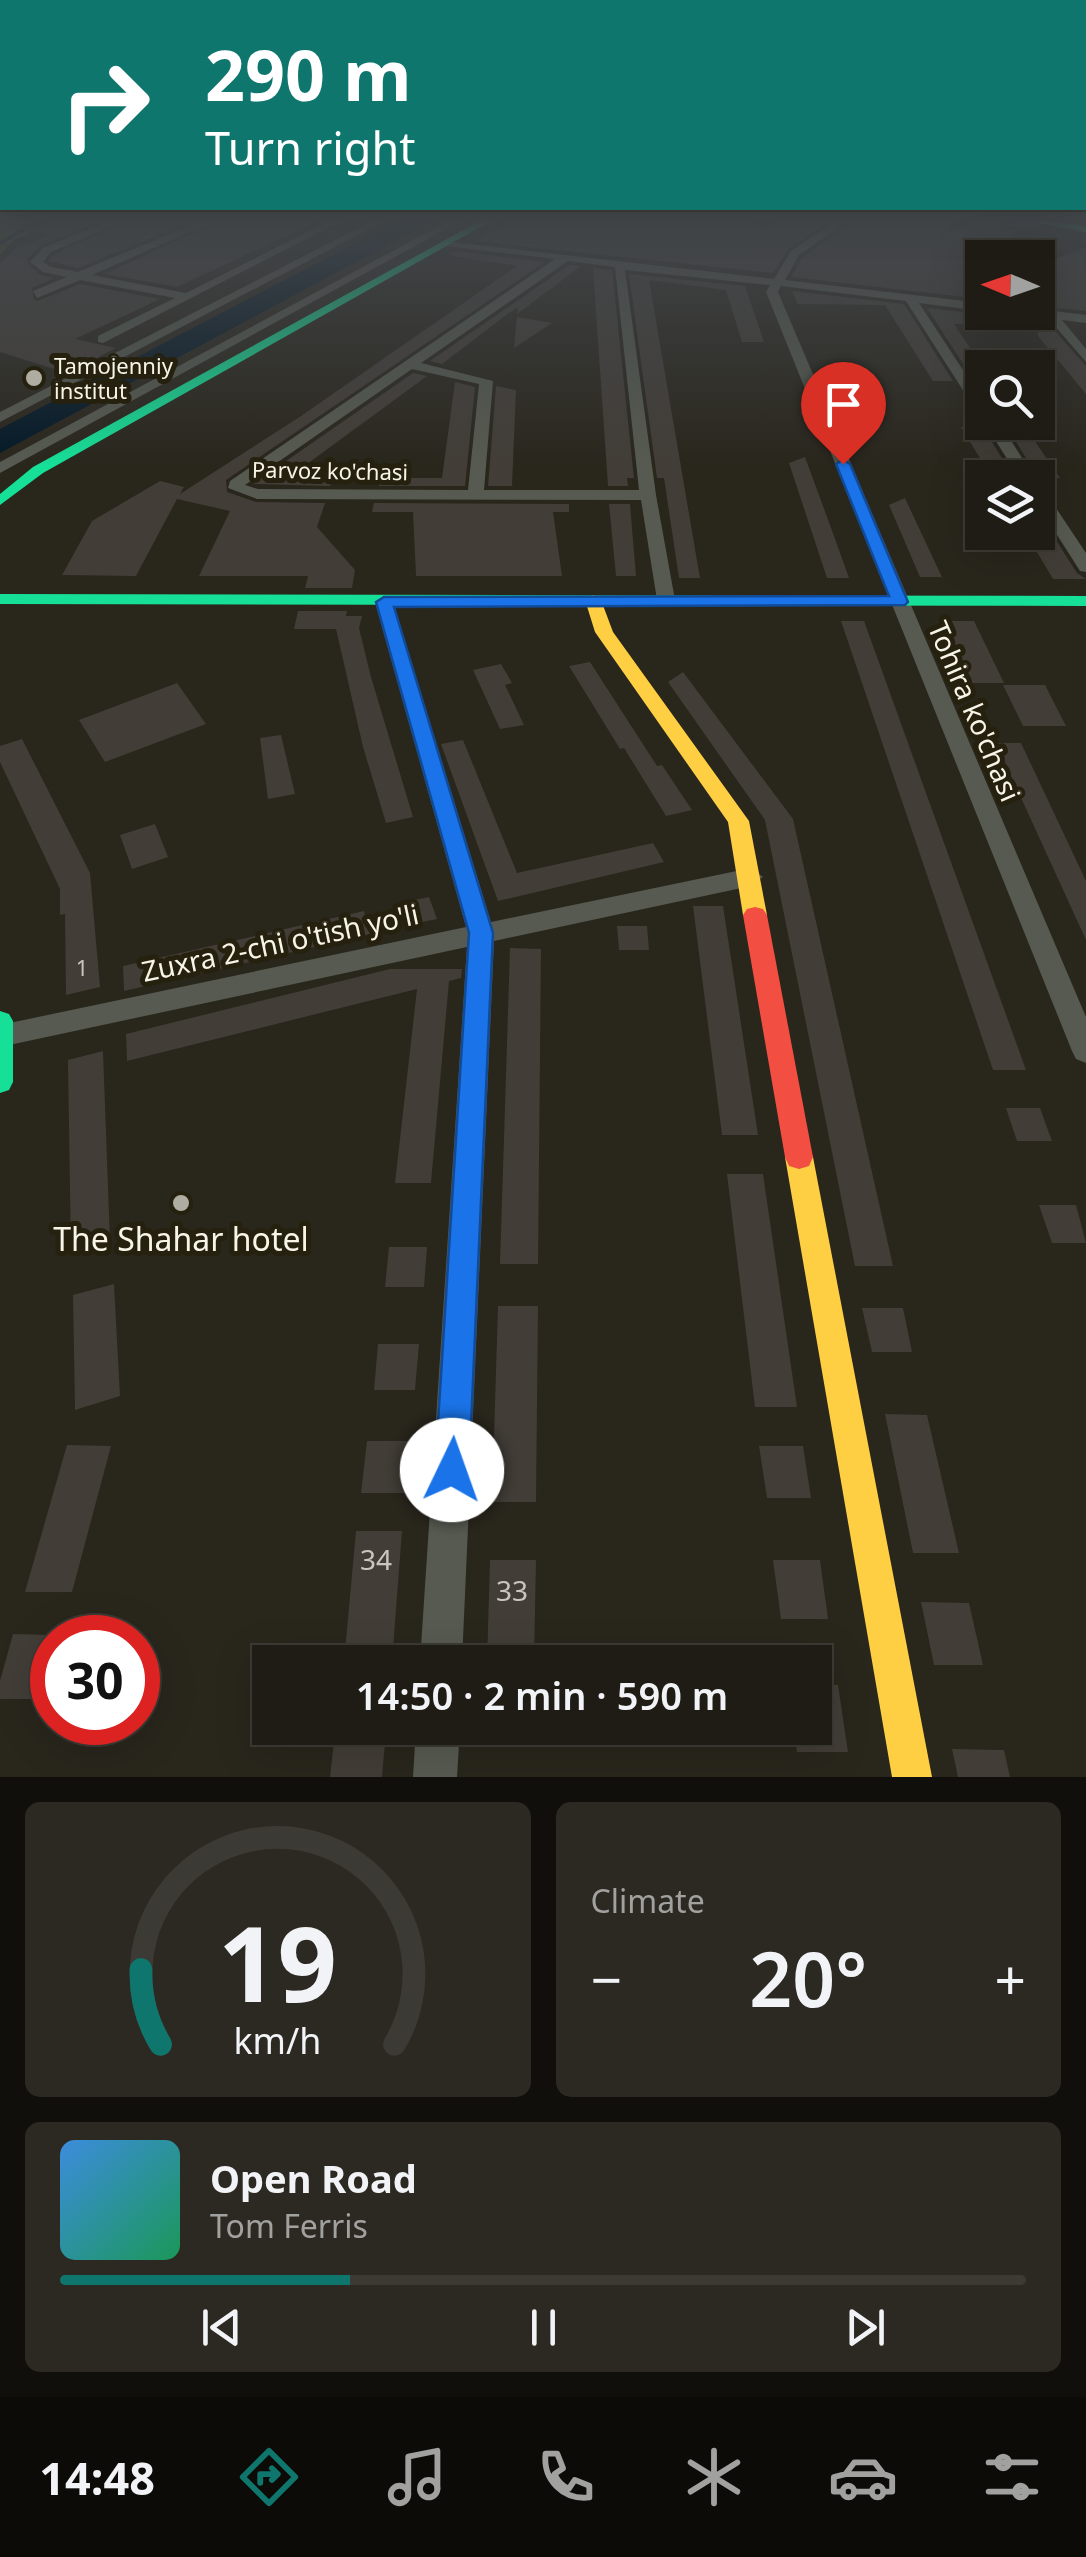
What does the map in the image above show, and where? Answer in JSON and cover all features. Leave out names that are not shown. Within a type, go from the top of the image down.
[{"type":"main road","points":[[0,485],[24,468],[340,300]]},
{"type":"main road","points":[[0,501],[38,470],[344,300]]},
{"type":"main road","points":[[0,599],[1086,602]]},
{"type":"main road","points":[[593,600],[604,632],[738,820],[912,1777]]},
{"type":"main road","points":[[0,1021],[0,1082]]},
{"type":"street","points":[[103,339],[178,300]]},
{"type":"street","points":[[0,418],[227,300]]},
{"type":"street","points":[[0,468],[310,300]]},
{"type":"street","name":"Parvoz ko'chasi","points":[[504,300],[236,488],[257,494],[648,495]]},
{"type":"street","points":[[623,300],[666,600]]},
{"type":"street","name":"Tohira ko'chasi","points":[[775,300],[1086,1052]]},
{"type":"street","points":[[911,300],[965,383]]},
{"type":"street","points":[[933,300],[965,304]]},
{"type":"street","points":[[1055,316],[1086,319]]},
{"type":"street","points":[[1055,320],[1086,358]]},
{"type":"street","points":[[410,365],[486,381],[476,494]]},
{"type":"street","points":[[1055,519],[1086,567]]},
{"type":"street","points":[[384,602],[481,933],[443,1645]]},
{"type":"street","name":"Zuxra 2-chi o'tish yo'li","points":[[0,1036],[751,877]]},
{"type":"street","points":[[435,1777],[437,1745]]},
{"type":"water","points":[[247,300],[285,300],[0,453],[0,429]]},
{"type":"building","points":[[0,300],[158,300],[75,339],[116,348],[67,373],[0,352]]},
{"type":"building","points":[[468,300],[490,300],[226,480],[227,492],[256,502],[325,503],[317,527],[355,570],[352,588],[305,588],[308,576],[199,576],[230,511],[177,499],[136,576],[62,575],[92,521],[160,481],[184,487],[180,494]]},
{"type":"building","points":[[518,300],[536,300],[517,314],[518,307],[506,315],[442,364],[430,361]]},
{"type":"building","points":[[595,300],[615,300],[634,478],[627,478],[628,486],[608,486]]},
{"type":"building","points":[[633,300],[652,300],[700,578],[679,578],[664,478],[657,478]]},
{"type":"building","points":[[729,300],[750,300],[764,342],[742,342]]},
{"type":"building","points":[[796,300],[904,304],[953,381],[933,381],[885,305],[798,304]]},
{"type":"building","points":[[1055,300],[1086,300],[1086,311],[1055,308]]},
{"type":"building","points":[[927,308],[965,312],[965,324],[954,324],[971,350],[965,350],[965,367]]},
{"type":"building","points":[[517,317],[552,323],[514,348]]},
{"type":"building","points":[[1038,330],[1054,330],[1086,366],[1086,394],[1055,357],[1055,350],[1050,350],[1038,336]]},
{"type":"building","points":[[413,373],[427,376],[288,478],[332,478],[330,486],[253,484]]},
{"type":"building","points":[[455,382],[475,387],[465,486],[379,486],[381,478],[442,478]]},
{"type":"building","points":[[496,386],[516,390],[512,486],[488,486]]},
{"type":"building","points":[[969,440],[991,440],[1003,460],[981,460]]},
{"type":"building","points":[[1015,440],[1034,440],[1048,460],[1027,460]]},
{"type":"building","points":[[805,457],[849,578],[827,578],[789,463]]},
{"type":"building","points":[[905,498],[942,577],[920,577],[889,505]]},
{"type":"building","points":[[374,503],[569,504],[569,512],[553,512],[562,576],[416,576],[413,512],[372,512]]},
{"type":"building","points":[[609,504],[630,504],[636,576],[616,576]]},
{"type":"building","points":[[1055,539],[1077,573],[1086,579],[1053,579],[1036,550],[1055,550]]},
{"type":"building","points":[[298,611],[347,611],[346,616],[362,616],[359,628],[371,677],[413,817],[386,823],[363,747],[336,629],[294,629]]},
{"type":"building","points":[[841,621],[864,621],[1026,1070],[993,1070]]},
{"type":"building","points":[[940,621],[974,621],[1004,683],[964,683],[955,663],[960,663]]},
{"type":"building","points":[[590,662],[657,766],[662,765],[692,810],[666,816],[569,666]]},
{"type":"building","points":[[501,664],[512,683],[505,685],[524,725],[500,729],[473,670]]},
{"type":"building","points":[[683,672],[793,819],[893,1266],[855,1266],[765,820],[668,682]]},
{"type":"building","points":[[177,683],[206,724],[105,762],[79,720]]},
{"type":"building","points":[[1003,685],[1045,685],[1066,726],[1023,726]]},
{"type":"building","points":[[281,735],[295,794],[268,799],[260,738]]},
{"type":"building","points":[[22,739],[90,873],[100,987],[66,995],[65,914],[60,915],[60,889],[0,762],[0,746]]},
{"type":"building","points":[[463,740],[517,873],[653,843],[664,862],[498,901],[441,744]]},
{"type":"building","points":[[996,743],[1021,743],[1086,881],[1086,940]]},
{"type":"building","points":[[155,824],[168,857],[132,869],[120,835]]},
{"type":"building","points":[[429,897],[437,919],[407,925],[401,903]]},
{"type":"building","points":[[693,906],[723,906],[758,1135],[722,1135]]},
{"type":"building","points":[[364,911],[370,934],[124,991],[123,966]]},
{"type":"building","points":[[617,926],[647,926],[649,950],[619,950]]},
{"type":"building","points":[[510,948],[541,949],[538,1264],[500,1264]]},
{"type":"building","points":[[390,969],[462,969],[461,978],[449,981],[431,1183],[395,1183],[417,989],[127,1061],[126,1034]]},
{"type":"building","points":[[103,1051],[110,1242],[71,1253],[68,1060]]},
{"type":"building","points":[[1006,1108],[1040,1108],[1052,1141],[1017,1141]]},
{"type":"building","points":[[727,1174],[763,1174],[797,1407],[755,1407]]},
{"type":"building","points":[[1039,1205],[1076,1205],[1086,1243],[1052,1243]]},
{"type":"building","points":[[389,1247],[427,1247],[424,1287],[385,1287]]},
{"type":"building","points":[[114,1284],[120,1396],[75,1410],[73,1295]]},
{"type":"building","points":[[498,1306],[538,1306],[536,1502],[492,1502]]},
{"type":"building","points":[[862,1308],[903,1308],[912,1352],[872,1352]]},
{"type":"building","points":[[378,1344],[419,1344],[415,1390],[374,1390]]},
{"type":"building","points":[[885,1414],[927,1415],[959,1553],[913,1553]]},
{"type":"building","points":[[367,1441],[410,1441],[405,1493],[361,1493]]},
{"type":"building","points":[[67,1445],[111,1446],[72,1592],[25,1592]]},
{"type":"building","points":[[759,1446],[803,1446],[811,1498],[767,1498]]},
{"type":"building","points":[[356,1531],[402,1531],[393,1645],[346,1645]]},
{"type":"building","points":[[490,1560],[536,1560],[534,1645],[488,1645]]},
{"type":"building","points":[[773,1560],[820,1560],[828,1619],[781,1619]]},
{"type":"building","points":[[921,1602],[969,1603],[983,1665],[934,1665]]},
{"type":"building","points":[[13,1634],[30,1634],[30,1699],[0,1699],[0,1681]]},
{"type":"building","points":[[832,1685],[838,1685],[848,1752],[797,1752],[796,1745],[832,1745]]},
{"type":"building","points":[[334,1745],[385,1745],[382,1777],[330,1777]]},
{"type":"building","points":[[952,1749],[1004,1750],[1010,1777],[958,1777]]},
{"type":"traffic: fast","points":[[0,501],[38,470],[344,300]]},
{"type":"traffic: fast","points":[[0,599],[1086,601]]},
{"type":"traffic: fast","points":[[0,1021],[0,1082]]},
{"type":"traffic: slow","points":[[593,600],[604,632],[738,821],[755,915]]},
{"type":"traffic: slow","points":[[799,1157],[912,1777]]},
{"type":"traffic: jam","points":[[755,915],[799,1157]]},
{"type":"place","name":"Tamojenniy institut","points":[[34,378]]},
{"type":"place","name":"The Shahar hotel","points":[[181,1203]]},
{"type":"route","points":[[452,1470],[481,933],[384,602],[899,602],[843,464]]}]
